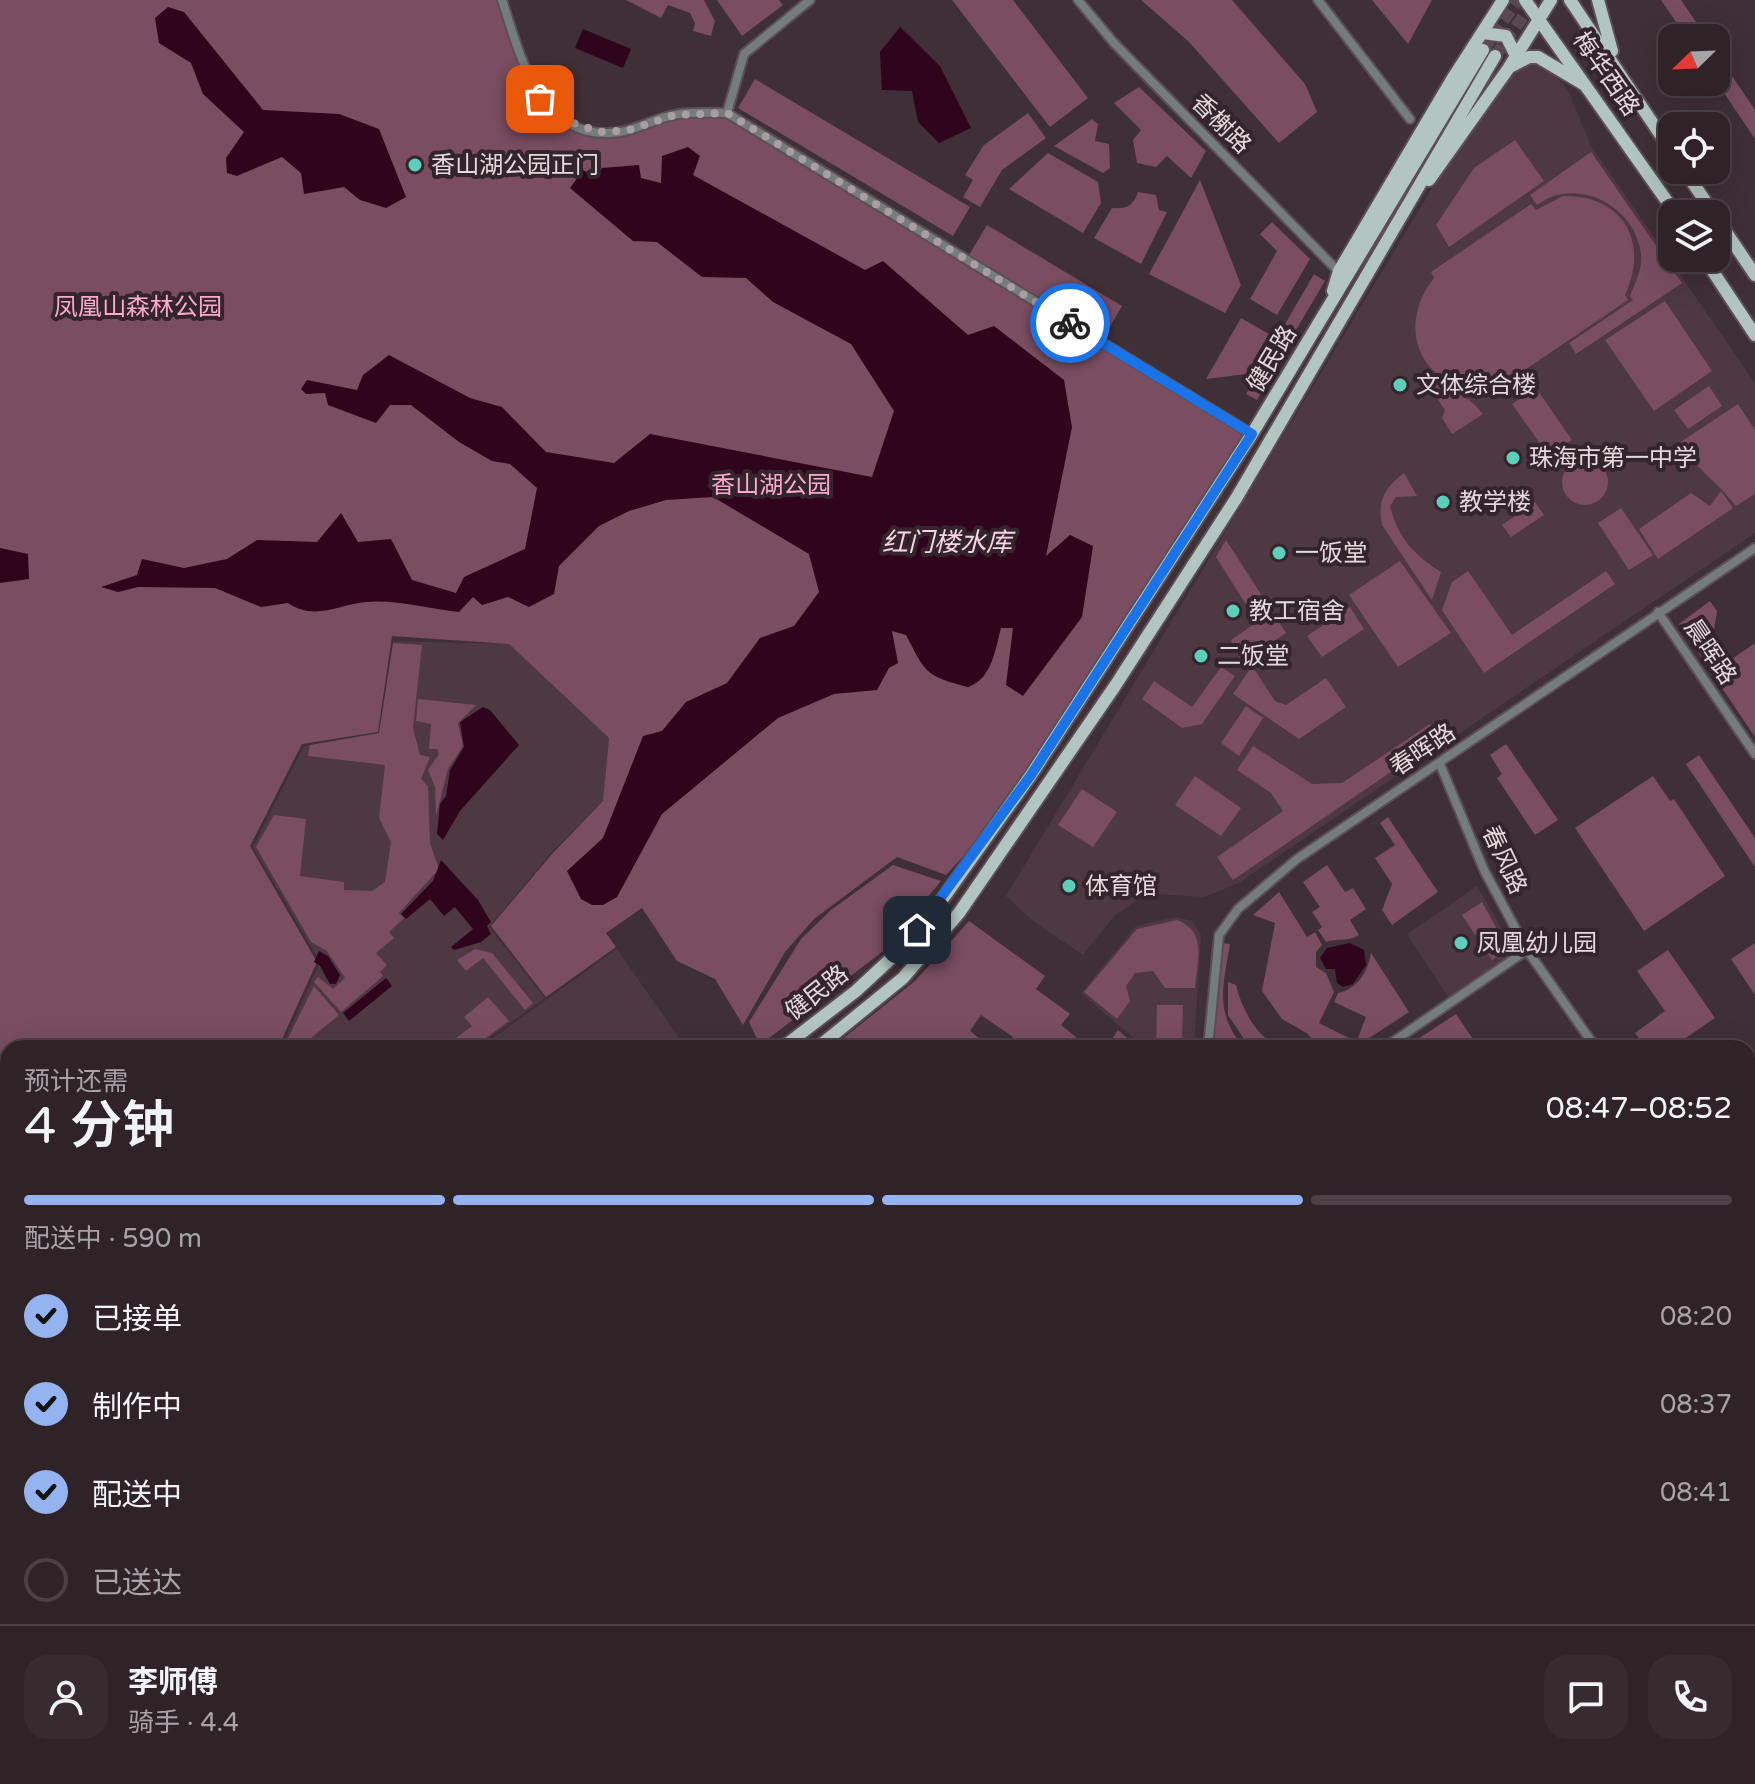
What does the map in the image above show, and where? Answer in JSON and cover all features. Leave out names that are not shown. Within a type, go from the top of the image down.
[{"type":"main road","points":[[1328,310],[1339,272],[1503,0]]},
{"type":"main road","name":"梅华西路","points":[[1525,0],[1666,200]]},
{"type":"main road","points":[[1336,323],[1420,193],[1508,69],[1551,0]]},
{"type":"main road","name":"梅华西路","points":[[1570,0],[1658,130]]},
{"type":"main road","points":[[1598,0],[1606,36],[1621,73]]},
{"type":"main road","points":[[1483,33],[1506,36],[1516,56]]},
{"type":"main road","name":"健民路","points":[[792,1040],[880,970],[937,907],[1031,775],[1252,434],[1489,53],[1237,497],[1115,686],[970,897],[903,978],[827,1040]]},
{"type":"main road","points":[[1508,69],[1513,63],[1538,57],[1590,88]]},
{"type":"main road","points":[[1730,238],[1755,275]]},
{"type":"main road","points":[[1713,272],[1755,335]]},
{"type":"street","points":[[502,0],[534,91],[546,107],[568,123],[610,133],[675,115],[727,113],[1252,434]]},
{"type":"street","points":[[727,113],[744,54],[810,0]]},
{"type":"street","name":"香榭路","points":[[1078,0],[1114,43],[1339,272]]},
{"type":"street","points":[[1318,0],[1410,119]]},
{"type":"street","name":"春晖路","points":[[1209,1040],[1219,935],[1238,909],[1297,859],[1755,548]]},
{"type":"street","name":"晨晖路","points":[[1658,612],[1755,754]]},
{"type":"street","name":"春风路","points":[[1440,764],[1484,870],[1527,950],[1590,1040]]},
{"type":"street","points":[[1396,1040],[1527,950]]},
{"type":"shaded area","name":"珠海市第一中学","points":[[1544,61],[1568,90],[1591,146],[1658,243],[1658,272],[1678,272],[1755,383],[1755,533],[1237,884],[1204,897],[1153,894],[1141,898],[1115,915],[1083,955],[1034,922],[1006,896],[1495,84],[1523,62]]},
{"type":"shaded area","points":[[393,641],[509,644],[609,738],[603,801],[551,853],[489,927],[545,998],[486,1040],[285,1040],[320,962],[253,847],[304,746],[382,734]]},
{"type":"shaded area","name":"凤凰幼儿园","points":[[1477,886],[1515,952],[1448,997],[1407,934]]},
{"type":"shaded area","points":[[1176,917],[1192,921],[1201,935],[1194,1040],[1136,1040],[1081,993],[1136,926]]},
{"type":"shaded area","points":[[617,949],[680,1040],[490,1040]]},
{"type":"green space","name":"香山湖公园","points":[[0,0],[501,0],[534,91],[568,123],[610,133],[664,117],[727,113],[1252,434],[1007,809],[946,875],[897,857],[814,919],[785,952],[743,1025],[715,979],[677,961],[642,908],[606,933],[616,947],[546,997],[491,926],[552,854],[603,801],[609,738],[509,644],[392,636],[378,732],[302,744],[250,846],[317,962],[282,1040],[0,1040]]},
{"type":"green space","points":[[626,0],[704,0],[715,21],[711,36],[693,31],[695,23],[690,13],[668,5],[661,18]]},
{"type":"green space","points":[[717,0],[779,0],[783,5],[742,36]]},
{"type":"green space","points":[[952,0],[1013,0],[1088,98],[1050,127]]},
{"type":"green space","points":[[1141,0],[1232,0],[1305,84],[1317,112],[1279,143],[1189,42]]},
{"type":"green space","points":[[1372,0],[1432,0],[1408,44]]},
{"type":"green space","points":[[1661,0],[1681,0],[1697,24],[1677,24]]},
{"type":"green space","points":[[1730,73],[1755,110],[1755,139],[1726,96],[1730,96]]},
{"type":"green space","points":[[755,79],[970,207],[953,236],[738,108]]},
{"type":"green space","points":[[1139,87],[1206,151],[1191,178],[1167,156],[1156,167],[1137,163],[1133,140],[1141,130],[1114,103]]},
{"type":"green space","points":[[1028,113],[1046,138],[1002,170],[980,207],[963,197],[973,180],[965,175],[984,145]]},
{"type":"green space","points":[[1092,119],[1098,124],[1095,141],[1109,144],[1110,168],[1103,173],[1054,146]]},
{"type":"green space","points":[[1515,140],[1544,181],[1449,247],[1436,225],[1474,168]]},
{"type":"green space","points":[[1591,152],[1658,248],[1658,272],[1674,272],[1682,283],[1576,354],[1569,343],[1633,300],[1630,296],[1641,259],[1637,237],[1616,209],[1602,200],[1569,193],[1537,205],[1530,195]]},
{"type":"green space","points":[[1048,153],[1098,182],[1101,203],[1083,233],[1009,189]]},
{"type":"green space","points":[[1200,180],[1241,285],[1225,313],[1149,274]]},
{"type":"green space","points":[[1138,192],[1156,195],[1159,210],[1167,212],[1141,264],[1094,238],[1112,208],[1129,206]]},
{"type":"green space","points":[[1563,196],[1602,204],[1616,213],[1626,225],[1634,257],[1625,295],[1628,300],[1482,399],[1474,391],[1445,380],[1424,358],[1416,332],[1419,304],[1434,278],[1431,272],[1531,204],[1536,210]]},
{"type":"green space","points":[[1272,222],[1310,259],[1277,315],[1250,299],[1277,251],[1260,234]]},
{"type":"green space","points":[[987,225],[1122,306],[1104,337],[969,255]]},
{"type":"green space","points":[[1314,274],[1325,281],[1296,330],[1285,324]]},
{"type":"green space","points":[[1665,301],[1712,371],[1654,411],[1605,340]]},
{"type":"green space","points":[[1241,318],[1269,334],[1246,374],[1206,379]]},
{"type":"green space","points":[[1281,337],[1292,343],[1257,400],[1246,394]]},
{"type":"green space","points":[[1426,373],[1442,386],[1469,400],[1483,414],[1452,434],[1442,418],[1445,410],[1422,376]]},
{"type":"green space","points":[[1709,386],[1722,406],[1688,429],[1674,410]]},
{"type":"green space","points":[[1536,388],[1572,440],[1549,456],[1512,404]]},
{"type":"green space","points":[[1738,404],[1755,430],[1755,494],[1736,506],[1679,443]]},
{"type":"green space","points":[[1585,459],[1601,466],[1608,482],[1601,498],[1585,505],[1569,498],[1562,482],[1569,466]]},
{"type":"green space","points":[[1404,473],[1417,496],[1396,497],[1390,506],[1397,527],[1408,544],[1441,572],[1432,600],[1382,525],[1384,495]]},
{"type":"green space","points":[[1721,491],[1733,508],[1658,559],[1639,529],[1691,493],[1710,506]]},
{"type":"green space","points":[[1535,502],[1544,515],[1511,537],[1502,525]]},
{"type":"green space","points":[[1621,508],[1653,555],[1629,570],[1598,523]]},
{"type":"green space","points":[[1226,540],[1286,633],[1241,663],[1231,640],[1257,622],[1216,557]]},
{"type":"green space","points":[[1400,561],[1451,633],[1398,667],[1349,595]]},
{"type":"green space","points":[[1468,571],[1512,635],[1606,571],[1615,584],[1484,673],[1442,610],[1452,582]]},
{"type":"green space","points":[[1710,601],[1717,611],[1713,637],[1729,661],[1755,643],[1755,737],[1679,624]]},
{"type":"green space","points":[[1350,607],[1364,629],[1322,657],[1307,636]]},
{"type":"green space","points":[[393,643],[422,645],[413,728],[420,755],[430,757],[421,779],[428,786],[430,843],[439,869],[399,913],[404,918],[389,932],[394,938],[376,953],[387,965],[380,972],[383,976],[341,1012],[314,982],[318,977],[333,989],[345,978],[327,951],[311,942],[256,847],[274,815],[306,819],[300,876],[344,882],[344,890],[372,891],[385,882],[391,842],[379,818],[385,765],[308,756],[310,745],[379,733]]},
{"type":"green space","points":[[1252,666],[1275,701],[1286,705],[1326,678],[1346,707],[1299,739],[1233,694]]},
{"type":"green space","points":[[1221,667],[1235,676],[1202,724],[1182,728],[1142,699],[1154,681],[1192,707]]},
{"type":"green space","points":[[418,699],[476,705],[458,723],[463,746],[448,769],[436,816],[435,787],[428,770],[439,754],[437,749],[429,749],[431,724],[416,721]]},
{"type":"green space","points":[[1246,706],[1263,718],[1239,756],[1221,743]]},
{"type":"green space","points":[[1430,724],[1439,739],[1233,880],[1217,857],[1283,811],[1271,793],[1237,770],[1253,746],[1312,784],[1342,783]]},
{"type":"green space","points":[[1506,744],[1558,820],[1535,835],[1497,778],[1502,774],[1490,755]]},
{"type":"green space","points":[[1699,755],[1755,838],[1755,867],[1686,764]]},
{"type":"green space","points":[[1195,776],[1241,808],[1221,836],[1175,805]]},
{"type":"green space","points":[[1653,776],[1670,801],[1674,799],[1725,876],[1644,931],[1575,828]]},
{"type":"green space","points":[[1082,789],[1117,812],[1093,847],[1058,825]]},
{"type":"green space","points":[[1388,817],[1438,892],[1392,925],[1382,910],[1392,884],[1375,858],[1395,845],[1380,823]]},
{"type":"green space","points":[[893,865],[941,881],[882,952],[767,1040],[758,1040],[749,1022],[801,939],[831,910]]},
{"type":"green space","points":[[1327,865],[1345,892],[1353,888],[1366,909],[1350,920],[1359,935],[1355,937],[1326,942],[1318,930],[1322,927],[1312,912],[1320,907],[1303,882]]},
{"type":"green space","points":[[1279,892],[1307,937],[1315,932],[1322,945],[1316,952],[1316,967],[1326,973],[1334,992],[1319,1023],[1350,1040],[1312,1040],[1308,1034],[1282,1019],[1262,991],[1275,923],[1253,915]]},
{"type":"green space","points":[[1482,902],[1508,949],[1492,960],[1462,915]]},
{"type":"green space","points":[[1177,920],[1187,925],[1197,940],[1195,988],[1165,988],[1153,971],[1135,973],[1126,986],[1130,1001],[1117,1019],[1084,992],[1137,929]]},
{"type":"green space","points":[[969,921],[1045,976],[1036,989],[1070,1014],[1061,1025],[1076,1037],[1074,1040],[1011,1040],[1013,1037],[981,1015],[970,1031],[982,1040],[841,1040],[915,981]]},
{"type":"green space","points":[[1221,943],[1230,944],[1223,999],[1228,1023],[1238,1040],[1212,1040]]},
{"type":"green space","points":[[1755,943],[1755,995],[1731,959]]},
{"type":"green space","points":[[475,949],[492,953],[533,1003],[525,1010],[483,958],[466,971],[457,960]]},
{"type":"green space","points":[[1668,950],[1715,1018],[1683,1040],[1640,1040],[1635,1033],[1665,1011],[1637,971]]},
{"type":"green space","points":[[1371,953],[1409,1012],[1366,1040],[1357,1040],[1366,1017],[1334,1002],[1338,993],[1351,988],[1367,967]]},
{"type":"green space","points":[[1228,982],[1236,985],[1246,1013],[1268,1040],[1245,1040],[1228,1015]]},
{"type":"green space","points":[[314,986],[339,1015],[309,1040],[287,1040]]},
{"type":"green space","points":[[488,997],[509,1021],[483,1040],[453,1040],[472,1026],[464,1017]]},
{"type":"green space","points":[[1157,1005],[1183,1005],[1182,1040],[1156,1040]]},
{"type":"green space","points":[[1456,1014],[1474,1040],[1416,1040]]},
{"type":"green space","points":[[1118,1030],[1130,1040],[1111,1040]]},
{"type":"water","points":[[168,7],[184,12],[263,110],[339,114],[379,129],[406,197],[386,208],[360,200],[344,187],[304,194],[301,173],[282,157],[237,176],[227,173],[226,158],[244,132],[203,94],[191,63],[159,43],[155,18]]},
{"type":"water","points":[[900,27],[940,66],[971,128],[939,143],[918,122],[912,91],[882,90],[880,52]]},
{"type":"water","points":[[583,29],[631,49],[623,68],[575,48]]},
{"type":"water","name":"红门楼水库","points":[[688,147],[700,156],[693,175],[865,270],[883,261],[968,335],[994,326],[1064,380],[1072,427],[1046,556],[1070,535],[1093,546],[1082,617],[1023,696],[1006,685],[1013,628],[1001,628],[987,671],[968,687],[934,675],[922,664],[906,635],[892,631],[898,663],[889,668],[877,690],[834,694],[778,718],[662,814],[617,897],[603,905],[592,905],[581,899],[567,871],[603,838],[643,736],[662,731],[686,702],[727,683],[760,638],[794,626],[819,592],[809,554],[713,497],[666,500],[629,511],[599,526],[559,566],[554,594],[529,607],[508,597],[482,605],[473,597],[459,612],[377,601],[308,611],[288,603],[261,607],[215,588],[138,587],[118,592],[101,587],[137,575],[142,559],[184,568],[227,559],[257,540],[317,542],[341,513],[358,542],[391,539],[412,580],[456,593],[464,577],[525,549],[537,488],[510,464],[492,461],[459,442],[411,405],[390,405],[376,423],[328,405],[325,393],[306,394],[301,389],[307,380],[357,390],[363,375],[389,355],[470,398],[502,407],[546,452],[614,463],[650,434],[872,477],[894,411],[851,344],[773,302],[746,278],[702,277],[657,242],[633,241],[570,188],[583,170],[596,178],[602,168],[639,165],[641,178],[661,183],[662,156]]},
{"type":"water","points":[[0,548],[28,554],[29,579],[0,583]]},
{"type":"water","points":[[483,707],[490,710],[519,745],[460,811],[443,840],[437,834],[440,804],[446,796],[450,770],[464,747],[460,722]]},
{"type":"water","points":[[441,860],[478,900],[491,922],[487,926],[491,934],[481,942],[454,950],[451,947],[473,929],[455,907],[444,916],[430,899],[406,919],[401,914],[433,881]]},
{"type":"water","points":[[1350,943],[1364,950],[1366,965],[1353,984],[1343,987],[1337,983],[1335,969],[1326,969],[1320,958],[1327,948]]},
{"type":"water","points":[[319,951],[328,956],[340,975],[336,984],[330,984],[320,966],[314,962]]},
{"type":"water","points":[[386,978],[392,986],[349,1021],[343,1013]]},
{"type":"tunnel","points":[[1483,50],[1518,0]]},
{"type":"tunnel","points":[[1495,56],[1535,0]]},
{"type":"way so far","points":[[540,99],[553,114],[568,123],[610,133],[675,115],[727,113],[1070,323]]},
{"type":"place","name":"香山湖公园正门","points":[[415,165]]},
{"type":"place","name":"文体综合楼","points":[[1400,385]]},
{"type":"place","name":"珠海市第一中学","points":[[1513,458]]},
{"type":"place","name":"教学楼","points":[[1443,502]]},
{"type":"place","name":"一饭堂","points":[[1279,553]]},
{"type":"place","name":"教工宿舍","points":[[1233,611]]},
{"type":"place","name":"二饭堂","points":[[1201,656]]},
{"type":"place","name":"体育馆","points":[[1069,886]]},
{"type":"place","name":"凤凰幼儿园","points":[[1461,943]]},
{"type":"route","points":[[917,930],[937,907],[1031,775],[1252,434],[1070,323]]},
{"type":"park label","name":"凤凰山森林公园","points":[[138,307]]}]
